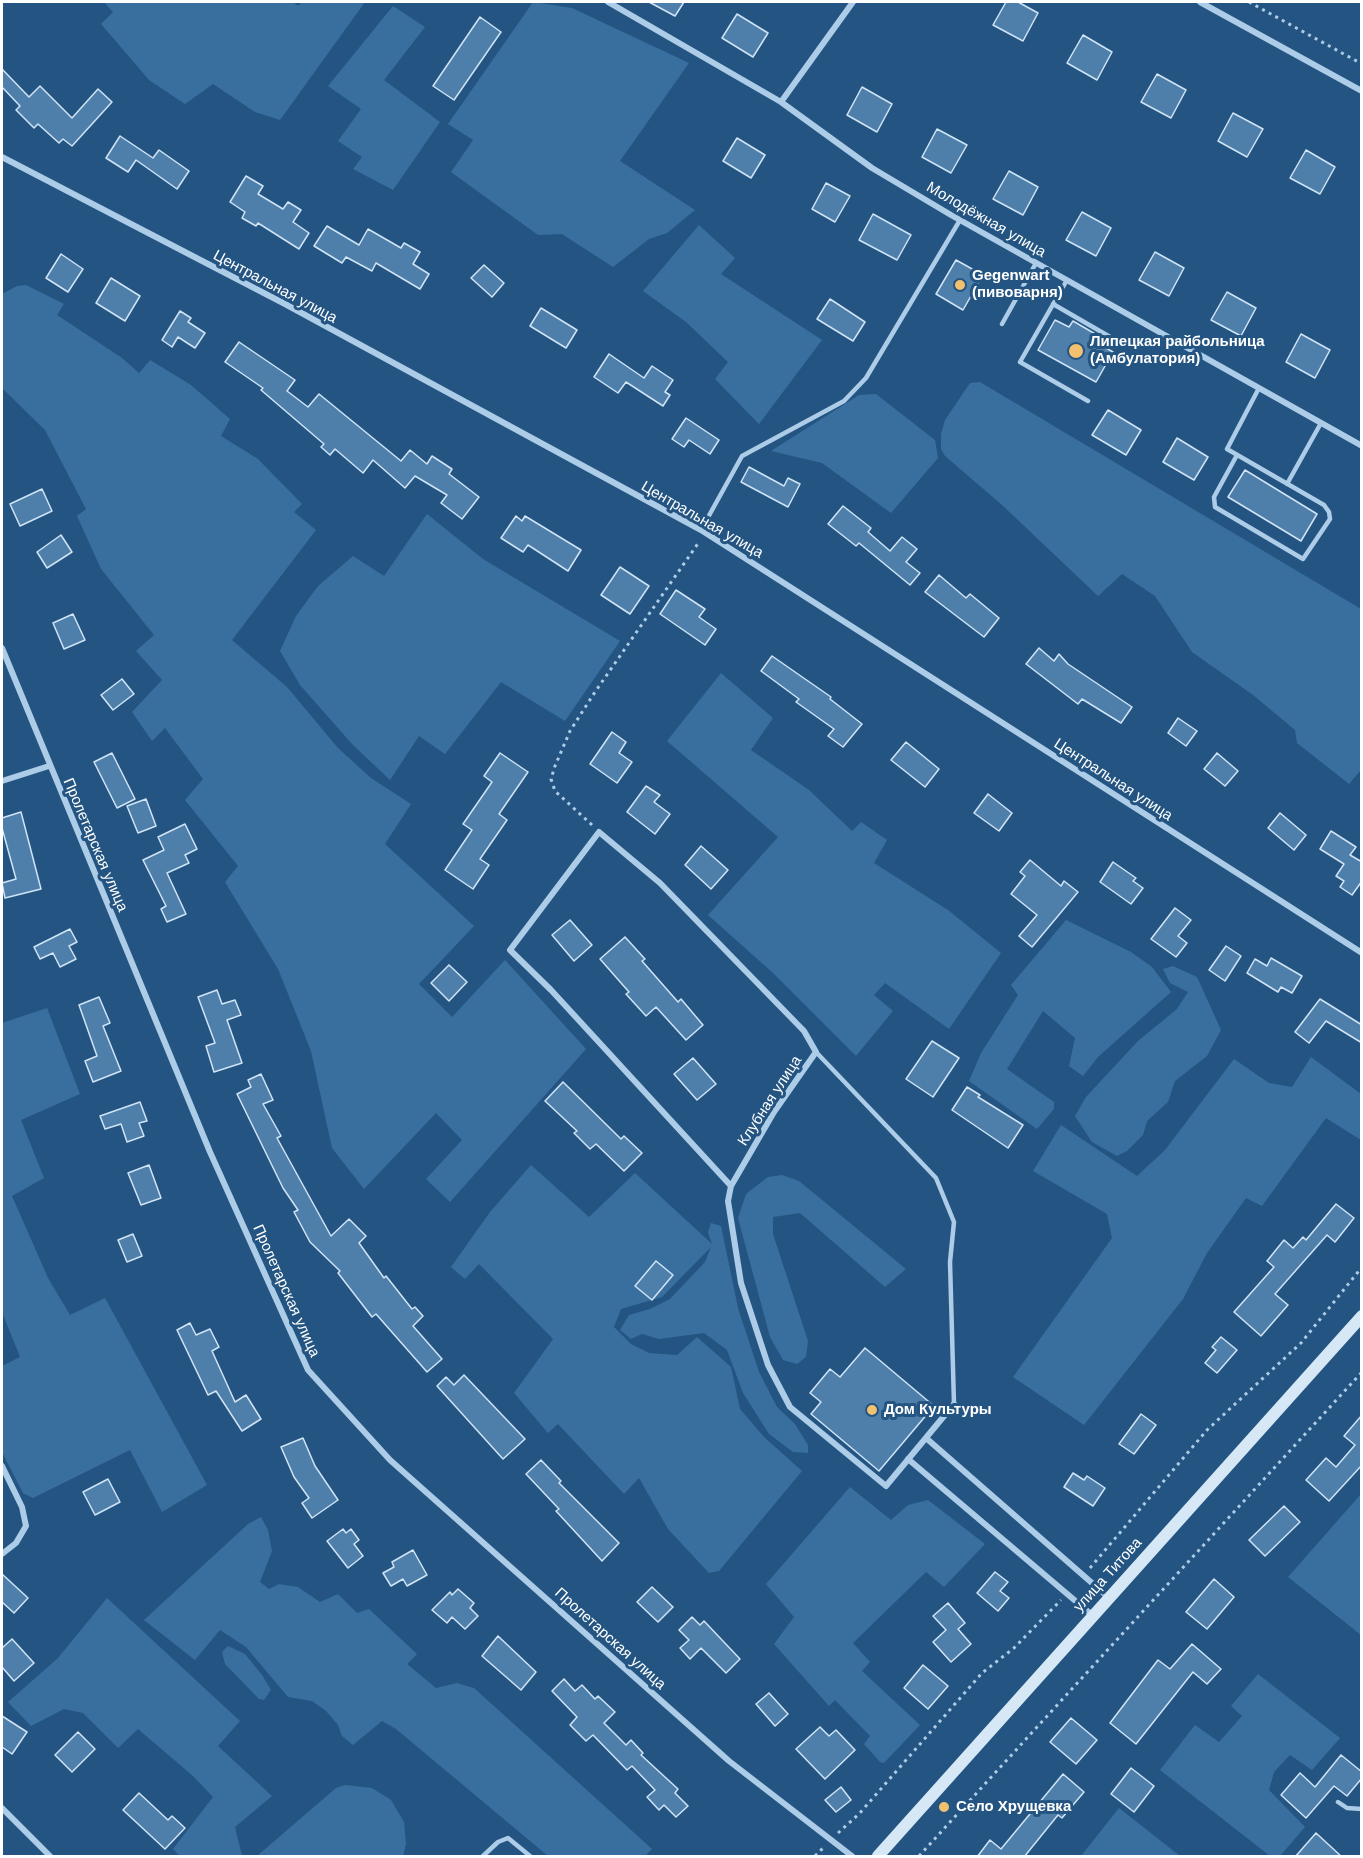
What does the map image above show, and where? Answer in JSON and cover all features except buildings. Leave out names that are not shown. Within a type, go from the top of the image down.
[{"type":"main road","name":"улица Титова","points":[[878,1857],[1108,1597],[1362,1316]]},
{"type":"street","name":"Молодёжная улица","points":[[608,2],[781,102],[872,168],[960,220],[1362,446]]},
{"type":"street","points":[[781,102],[854,2]]},
{"type":"street","points":[[1200,2],[1362,91]]},
{"type":"street","name":"Центральная улица","points":[[2,158],[285,304],[703,531],[1362,953]]},
{"type":"street","name":"Пролетарская улица","points":[[2,648],[210,1152],[308,1371],[390,1460],[729,1761],[832,1839],[852,1857]]},
{"type":"street","points":[[2,782],[50,766]]},
{"type":"street","points":[[599,832],[510,950],[551,990],[731,1186],[728,1201],[741,1283],[768,1365],[790,1407],[886,1486],[954,1404]]},
{"type":"street","name":"Клубная улица","points":[[599,832],[660,883],[804,1031],[816,1052],[774,1112],[731,1186]]},
{"type":"street","points":[[926,1438],[1108,1597]]},
{"type":"street","points":[[908,1459],[1092,1615]]},
{"type":"street","points":[[2,1466],[22,1507],[26,1526],[16,1543],[2,1554]]},
{"type":"street","points":[[2,1808],[50,1857]]},
{"type":"lane","points":[[703,531],[742,456],[844,401],[866,378],[960,220]]},
{"type":"lane","points":[[1002,324],[1036,263]]},
{"type":"lane","points":[[1067,280],[1020,362],[1088,401]]},
{"type":"lane","points":[[1053,304],[1124,345]]},
{"type":"lane","points":[[1237,455],[1214,497],[1215,507],[1303,559],[1330,519],[1329,512],[1324,506],[1227,449],[1259,388]]},
{"type":"lane","points":[[1287,484],[1321,423]]},
{"type":"lane","points":[[816,1052],[936,1178],[954,1222],[950,1262],[954,1404]]},
{"type":"lane","points":[[1338,1802],[1347,1808],[1362,1809]]},
{"type":"lane","points":[[483,1857],[498,1842],[508,1838],[530,1857]]},
{"type":"path","points":[[1249,2],[1362,64]]},
{"type":"path","points":[[599,832],[555,791],[551,779],[555,766],[570,731],[682,570],[703,531]]},
{"type":"path","points":[[1083,1576],[1207,1430],[1301,1343],[1362,1268]]},
{"type":"path","points":[[919,1857],[1362,1372]]},
{"type":"path","points":[[832,1839],[859,1814],[982,1673],[1014,1648],[1067,1593]]},
{"type":"shaded area","points":[[104,2],[293,2],[298,6],[302,2],[365,2],[280,120],[255,112],[213,84],[185,104],[149,80],[101,24],[113,12]]},
{"type":"shaded area","points":[[533,2],[572,8],[689,63],[620,161],[695,210],[667,233],[649,239],[613,267],[562,234],[538,235],[451,172],[473,140],[448,124]]},
{"type":"shaded area","points":[[393,6],[425,27],[384,80],[440,122],[393,190],[353,169],[362,157],[338,141],[361,109],[328,86]]},
{"type":"shaded area","points":[[699,225],[735,258],[721,274],[822,340],[759,424],[715,379],[728,362],[686,322],[643,291]]},
{"type":"shaded area","points":[[26,285],[64,304],[57,315],[122,358],[139,373],[150,360],[191,385],[230,419],[221,436],[258,459],[302,504],[294,512],[316,530],[232,640],[287,687],[338,748],[371,778],[411,804],[385,844],[474,926],[419,984],[452,1017],[505,960],[586,1049],[450,1202],[426,1179],[462,1140],[436,1113],[364,1189],[332,1148],[311,1051],[278,969],[225,882],[238,866],[185,800],[203,779],[165,728],[152,741],[132,712],[162,680],[136,651],[154,635],[101,569],[77,516],[86,509],[45,430],[2,388],[2,294],[17,286]]},
{"type":"shaded area","points":[[980,382],[1361,609],[1361,770],[1349,784],[1297,743],[1295,730],[1253,695],[1192,652],[1155,596],[1122,574],[1098,596],[1002,505],[945,456],[941,449],[941,434],[945,420],[970,383]]},
{"type":"shaded area","points":[[876,394],[935,440],[938,458],[891,513],[822,463],[771,451],[859,395]]},
{"type":"shaded area","points":[[427,514],[483,559],[620,641],[565,721],[501,682],[445,754],[419,736],[390,780],[352,744],[300,685],[280,651],[296,616],[318,586],[353,556],[384,576]]},
{"type":"shaded area","points":[[721,673],[773,718],[751,750],[809,790],[852,831],[861,822],[887,840],[874,863],[948,910],[1001,953],[949,1029],[885,983],[874,995],[893,1011],[856,1056],[773,973],[708,915],[778,837],[667,741]]},
{"type":"shaded area","points":[[1066,920],[1131,952],[1152,967],[1171,992],[1098,1057],[1083,1076],[1069,1066],[1075,1038],[1043,1011],[1007,1069],[1054,1102],[1054,1109],[1037,1129],[969,1081],[981,1053],[1018,995],[1011,985]]},
{"type":"shaded area","points":[[1173,966],[1197,977],[1221,1030],[1207,1056],[1175,1081],[1168,1102],[1147,1121],[1143,1135],[1127,1151],[1117,1156],[1092,1142],[1075,1116],[1086,1097],[1138,1041],[1177,1009],[1188,992],[1170,983],[1163,969]]},
{"type":"shaded area","points":[[47,1008],[80,1094],[21,1120],[44,1178],[12,1196],[48,1278],[70,1315],[105,1298],[207,1485],[162,1512],[130,1450],[33,1498],[23,1493],[2,1452],[2,1366],[20,1357],[2,1312],[2,1023]]},
{"type":"shaded area","points":[[1311,1057],[1361,1094],[1361,1140],[1326,1118],[1262,1206],[1246,1198],[1207,1253],[1183,1299],[1084,1425],[1013,1377],[1112,1238],[1107,1214],[1033,1171],[1061,1125],[1137,1176],[1165,1150],[1234,1059],[1269,1083],[1292,1087]]},
{"type":"shaded area","points":[[531,1165],[589,1217],[635,1173],[712,1244],[708,1232],[711,1223],[721,1226],[738,1308],[759,1372],[777,1407],[795,1424],[808,1445],[808,1453],[793,1452],[769,1434],[743,1393],[727,1350],[704,1333],[659,1339],[642,1334],[631,1339],[620,1330],[629,1315],[650,1309],[670,1299],[705,1262],[711,1247],[662,1297],[621,1309],[614,1327],[631,1344],[649,1353],[677,1355],[697,1337],[731,1367],[740,1409],[764,1437],[802,1471],[719,1571],[709,1573],[668,1529],[639,1478],[624,1494],[558,1424],[548,1433],[514,1393],[553,1339],[479,1264],[465,1279],[451,1267],[490,1212]]},
{"type":"shaded area","points":[[782,1175],[799,1181],[906,1269],[885,1287],[800,1213],[773,1217],[773,1234],[808,1341],[806,1357],[797,1364],[783,1360],[770,1337],[738,1218],[746,1194],[768,1177]]},
{"type":"shaded area","points":[[850,1487],[891,1520],[908,1505],[928,1500],[985,1544],[944,1587],[926,1572],[853,1643],[870,1662],[862,1671],[920,1725],[884,1763],[880,1762],[864,1744],[870,1736],[835,1700],[829,1706],[774,1644],[794,1617],[766,1584]]},
{"type":"shaded area","points":[[1361,1494],[1361,1635],[1288,1577]]},
{"type":"shaded area","points":[[261,1517],[268,1530],[272,1551],[260,1582],[269,1589],[279,1584],[298,1587],[320,1602],[338,1594],[357,1613],[369,1609],[417,1654],[407,1664],[436,1688],[457,1683],[474,1688],[652,1849],[645,1856],[548,1856],[396,1729],[382,1721],[353,1745],[342,1736],[338,1725],[326,1711],[312,1701],[288,1697],[246,1647],[220,1630],[195,1660],[144,1620],[248,1524]]},
{"type":"shaded area","points":[[107,1598],[240,1721],[218,1746],[272,1796],[235,1827],[242,1856],[180,1856],[173,1849],[213,1797],[193,1776],[138,1729],[118,1748],[83,1713],[64,1709],[31,1726],[8,1702],[58,1658]]},
{"type":"shaded area","points":[[228,1646],[245,1654],[262,1675],[271,1690],[264,1700],[259,1699],[225,1664],[222,1652]]},
{"type":"shaded area","points":[[1258,1674],[1340,1738],[1312,1770],[1290,1755],[1274,1772],[1269,1790],[1305,1827],[1280,1856],[1270,1856],[1160,1770],[1195,1725],[1219,1742],[1242,1716],[1231,1706]]},
{"type":"shaded area","points":[[345,1785],[372,1788],[391,1800],[404,1822],[406,1844],[403,1856],[257,1856],[336,1788]]},
{"type":"shaded area","points":[[1119,1808],[1180,1856],[1081,1856]]},
{"type":"place","name":"Gegenwart (пивоварня)","points":[[960,285]]},
{"type":"place","name":"Липецкая райбольница (Амбулатория)","points":[[1076,351]]},
{"type":"place","name":"Дом Культуры","points":[[872,1410]]},
{"type":"place","name":"Село Хрущевка","points":[[944,1807]]}]
